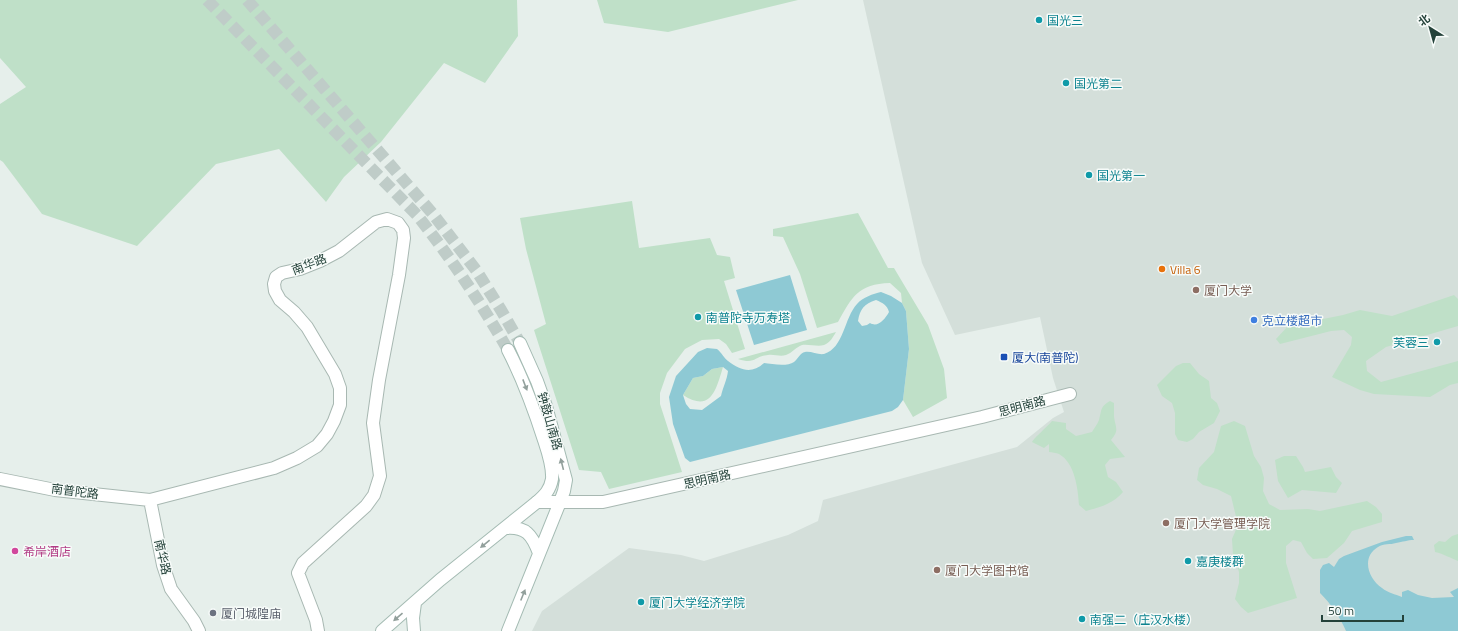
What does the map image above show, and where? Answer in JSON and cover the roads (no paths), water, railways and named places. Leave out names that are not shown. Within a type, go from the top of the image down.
[{"type":"street","name":"南华路","points":[[199,631],[194,621],[171,589],[163,565],[150,500],[274,468],[297,458],[317,446],[327,434],[334,421],[340,405],[340,388],[335,374],[307,327],[294,312],[280,300],[275,292],[274,284],[276,277],[282,273],[300,269],[320,261],[339,251],[376,222],[388,219],[398,223],[403,230],[404,238],[400,274],[379,380],[373,423],[380,476],[374,495],[366,506],[303,563],[298,573],[316,620],[318,631]]},
{"type":"street","name":"钟鼓山南路","points":[[508,631],[560,502],[566,480],[546,406],[537,381],[520,343]]},
{"type":"street","name":"钟鼓山南路","points":[[508,350],[522,378],[536,413],[550,461],[552,478],[548,491],[537,502]]},
{"type":"street","name":"思明南路","points":[[537,502],[603,502],[982,417],[1070,394]]},
{"type":"street","name":"南普陀路","points":[[0,479],[55,490],[150,500]]},
{"type":"street","points":[[382,631],[440,580],[537,502]]},
{"type":"street","points":[[505,528],[516,528],[527,532],[535,541],[539,553]]},
{"type":"street","points":[[414,631],[415,603]]},
{"type":"water","points":[[790,275],[807,330],[754,345],[736,290]]},
{"type":"water","points":[[881,292],[902,303],[906,311],[909,349],[903,400],[898,407],[892,411],[690,462],[685,458],[673,424],[669,397],[676,376],[698,352],[707,348],[717,349],[727,360],[737,367],[746,370],[755,369],[764,363],[779,365],[791,364],[805,352],[824,354],[831,351],[836,346],[849,317],[857,304],[871,295]],"holes":[[[876,300],[884,304],[889,312],[878,324],[870,323],[862,326],[858,321],[861,310],[868,303]],[[723,367],[728,371],[721,396],[702,410],[690,409],[686,404],[683,395],[693,378],[703,376],[712,369]]]},
{"type":"water","points":[[1412,536],[1414,540],[1382,545],[1373,551],[1369,556],[1368,562],[1370,574],[1377,584],[1384,590],[1402,597],[1402,592],[1408,590],[1418,595],[1432,598],[1454,597],[1450,592],[1458,588],[1458,631],[1346,631],[1335,611],[1320,593],[1320,570],[1323,565],[1329,563],[1334,567],[1339,559],[1344,556],[1382,542]]},
{"type":"tunnel","points":[[207,0],[417,215],[465,281],[508,350]]},
{"type":"tunnel","points":[[247,0],[433,214],[476,270],[520,343]]},
{"type":"place","name":"国光三","points":[[1039,20]]},
{"type":"place","name":"国光第二","points":[[1066,83]]},
{"type":"place","name":"国光第一","points":[[1089,175]]},
{"type":"place","name":"Villa 6","points":[[1162,269]]},
{"type":"place","name":"厦门大学","points":[[1196,290]]},
{"type":"place","name":"南普陀寺万寿塔","points":[[698,317]]},
{"type":"place","name":"克立楼超市","points":[[1254,320]]},
{"type":"place","name":"芙蓉三","points":[[1437,342]]},
{"type":"place","name":"厦大(南普陀)","points":[[1004,357]]},
{"type":"place","name":"厦门大学管理学院","points":[[1166,523]]},
{"type":"place","name":"希岸酒店","points":[[15,551]]},
{"type":"place","name":"嘉庚楼群","points":[[1188,561]]},
{"type":"place","name":"厦门大学图书馆","points":[[937,570]]},
{"type":"place","name":"厦门大学经济学院","points":[[641,602]]},
{"type":"place","name":"厦门城隍庙","points":[[213,613]]},
{"type":"place","name":"南强二（庄汉水楼）","points":[[1082,619]]}]
